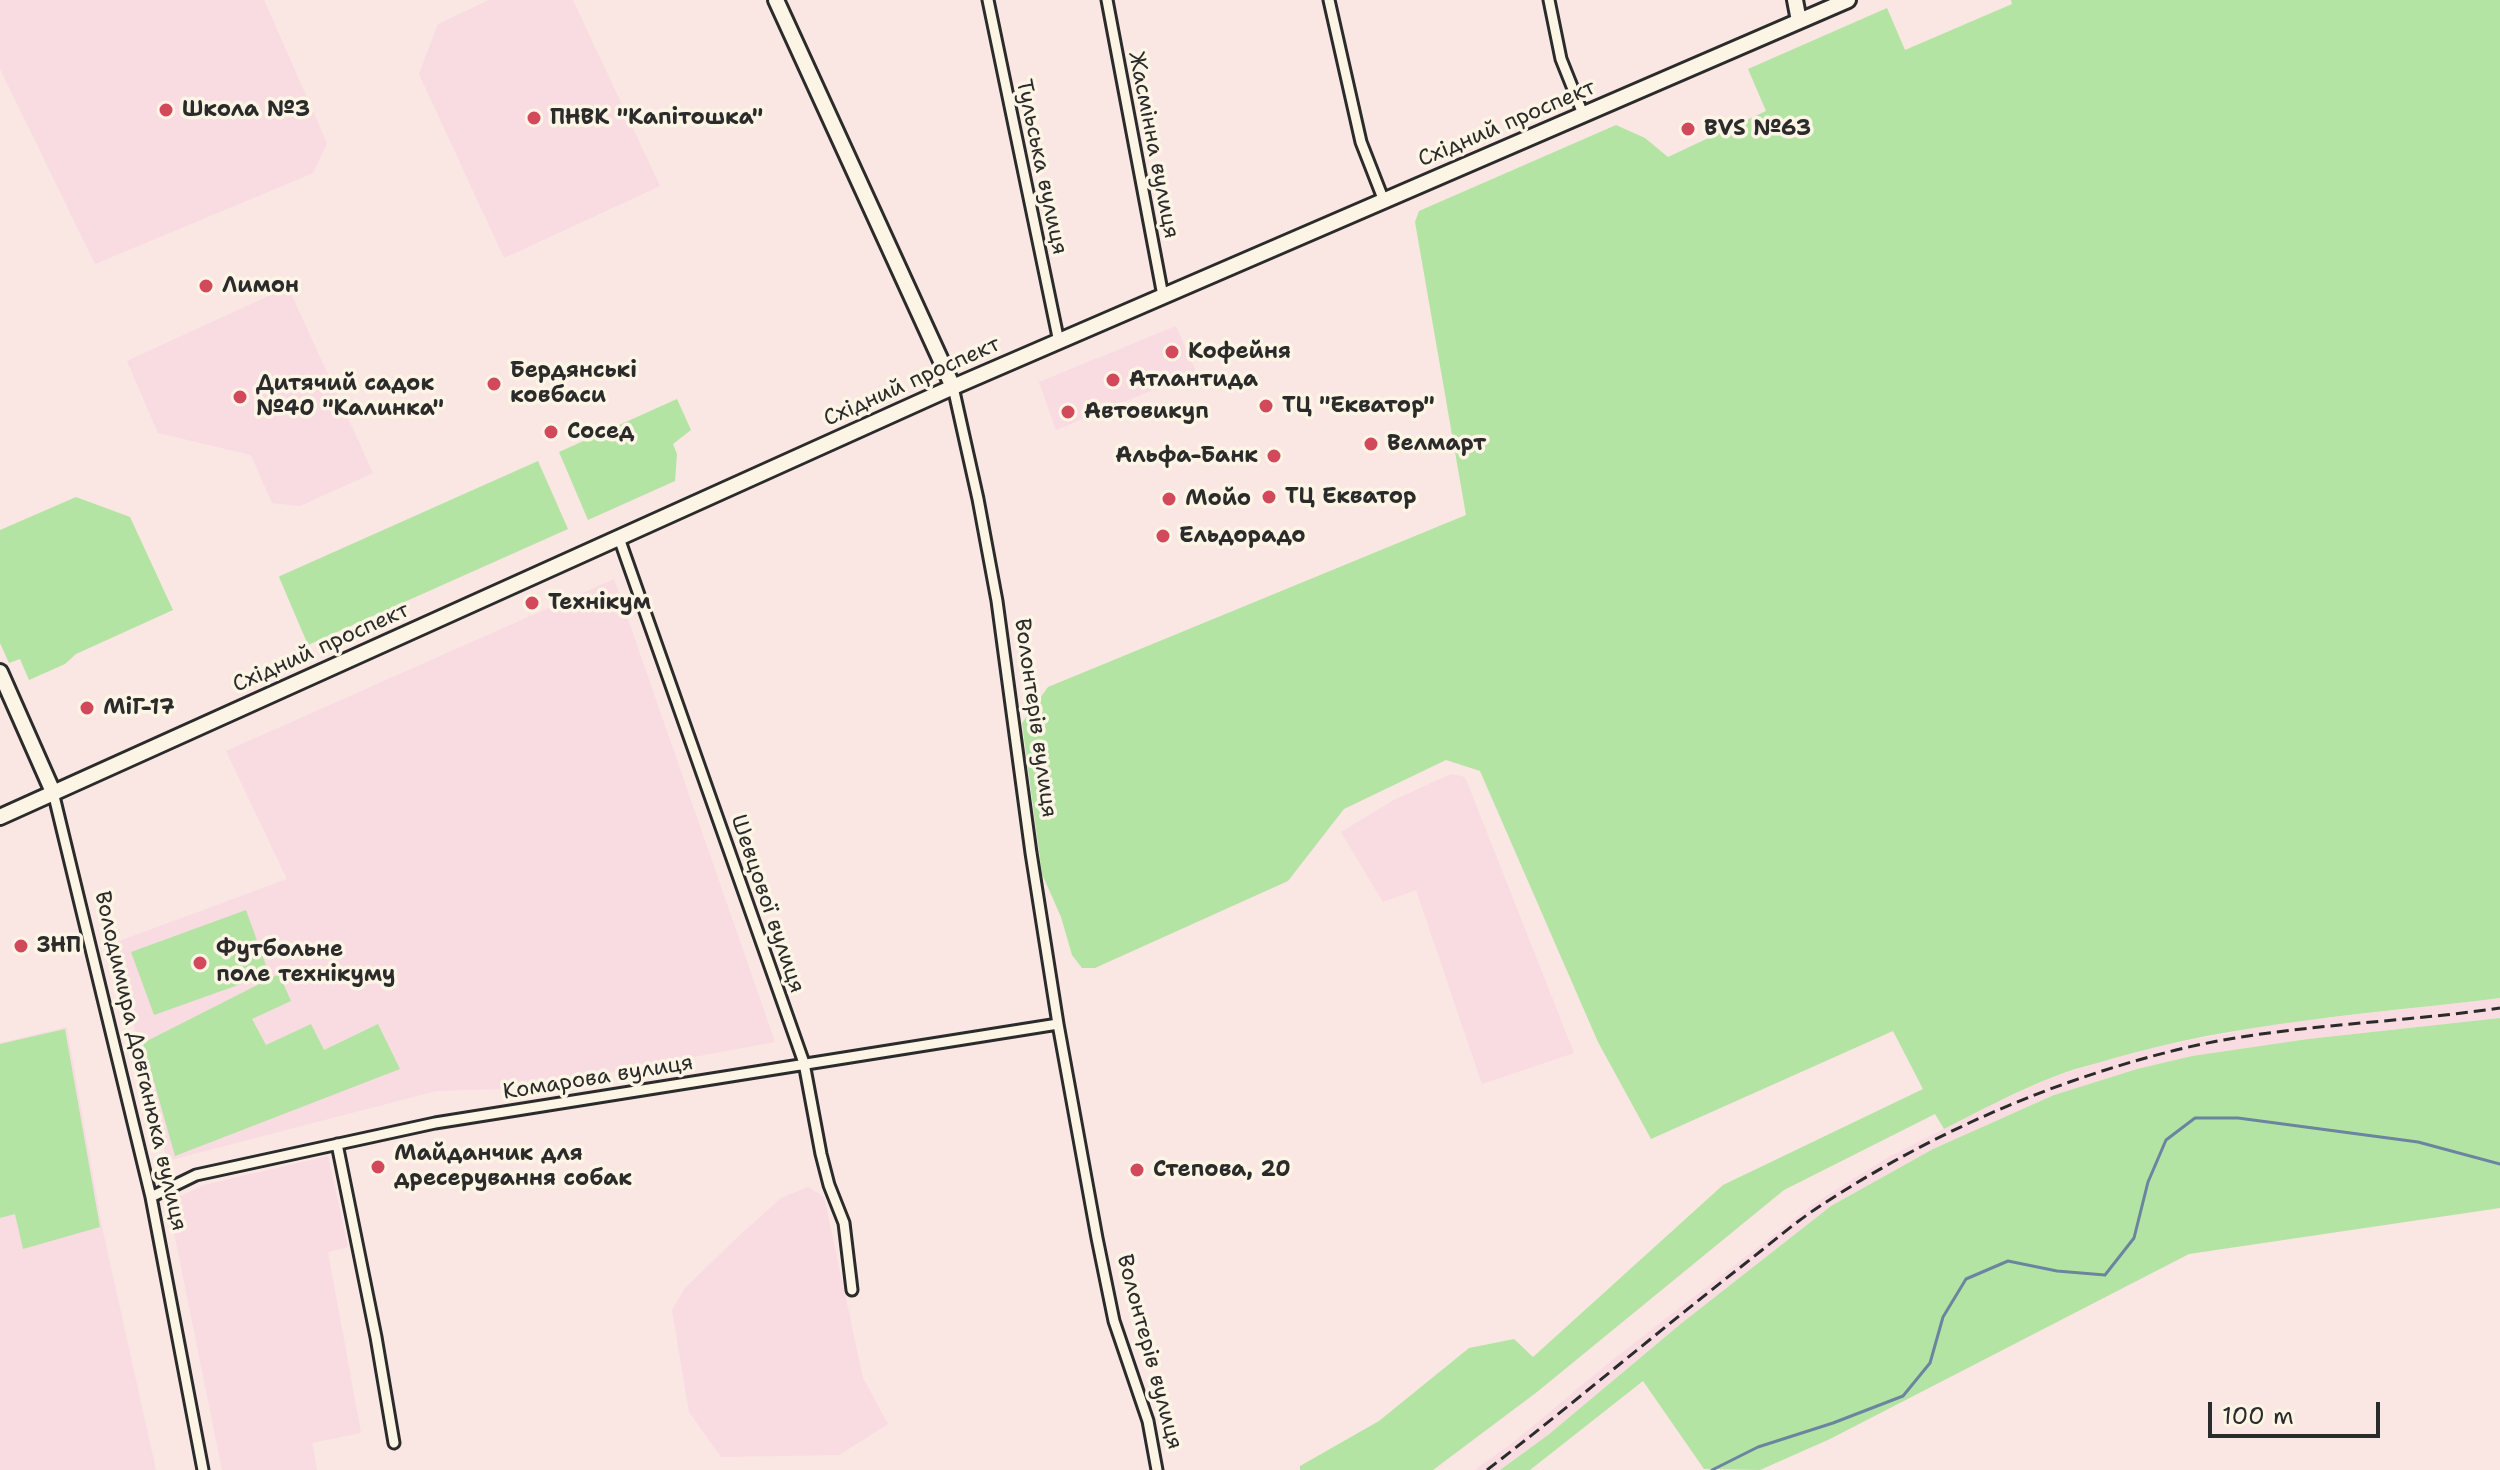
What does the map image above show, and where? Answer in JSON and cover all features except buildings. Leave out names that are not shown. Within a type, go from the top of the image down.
[{"type":"main road","name":"Волонтерів вулиця","points":[[776,0],[953,387]]},
{"type":"main road","points":[[1795,0],[1799,21]]},
{"type":"main road","name":"Східний проспект","points":[[0,817],[953,387],[1848,0]]},
{"type":"main road","name":"Володимира Довганюка вулиця","points":[[0,672],[53,792]]},
{"type":"street","name":"Тульська вулиця","points":[[988,0],[1059,342]]},
{"type":"street","name":"Жасмінна вулиця","points":[[1107,0],[1163,296]]},
{"type":"street","points":[[1329,0],[1361,142],[1384,201]]},
{"type":"street","points":[[1549,0],[1561,59],[1583,114]]},
{"type":"street","name":"Волонтерів вулиця","points":[[953,387],[997,601],[1058,1024],[1114,1321],[1148,1421],[1157,1470]]},
{"type":"street","name":"Шевцової вулиця","points":[[619,538],[804,1063],[829,1185],[844,1223],[852,1290]]},
{"type":"street","name":"Володимира Довганюка вулиця","points":[[53,792],[151,1197],[203,1470]]},
{"type":"street","name":"Комарова вулиця","points":[[151,1197],[196,1175],[450,1120],[1058,1024]]},
{"type":"street","points":[[337,1144],[394,1443]]},
{"type":"shaded area","name":"Школа №3","points":[[0,0],[264,0],[327,143],[313,173],[95,264],[0,69]]},
{"type":"shaded area","name":"ПНВК \"Капітошка\"","points":[[489,0],[573,0],[660,186],[504,258],[419,74],[438,24]]},
{"type":"shaded area","name":"Дитячий садок №40 \"Калинка\"","points":[[288,287],[373,473],[300,506],[272,503],[251,455],[158,433],[127,361]]},
{"type":"shaded area","points":[[1176,326],[1196,372],[1056,430],[1039,382]]},
{"type":"shaded area","points":[[614,579],[775,1042],[526,1088],[436,1091],[167,1161],[114,943],[287,879],[226,751]]},
{"type":"shaded area","points":[[1451,774],[1465,777],[1574,1053],[1482,1084],[1416,890],[1383,902],[1341,832],[1394,800]]},
{"type":"shaded area","points":[[2500,998],[2500,1018],[2308,1039],[2192,1056],[2137,1069],[2054,1095],[1933,1149],[1831,1206],[1683,1322],[1548,1435],[1500,1470],[1474,1470],[1510,1445],[1611,1361],[1815,1203],[1887,1158],[1993,1104],[2055,1076],[2146,1049],[2274,1024]]},
{"type":"shaded area","points":[[67,1027],[102,1227],[156,1470],[0,1470],[0,1043]]},
{"type":"shaded area","points":[[328,1156],[348,1247],[328,1252],[361,1433],[312,1443],[317,1470],[222,1470],[168,1202],[204,1185]]},
{"type":"shaded area","points":[[808,1187],[824,1197],[863,1378],[888,1424],[839,1455],[721,1457],[689,1412],[672,1310],[685,1288],[741,1234],[781,1198]]},
{"type":"green space","points":[[2011,0],[2500,0],[2500,998],[2207,1036],[2060,1074],[1944,1129],[1935,1114],[1784,1190],[1537,1392],[1433,1470],[1300,1470],[1300,1466],[1379,1421],[1469,1348],[1514,1339],[1533,1357],[1723,1185],[1923,1089],[1893,1031],[1651,1139],[1598,1042],[1480,771],[1446,760],[1344,809],[1288,881],[1095,968],[1082,968],[1072,955],[1061,917],[1042,874],[1022,723],[1048,687],[1466,515],[1415,222],[1419,211],[1616,125],[1645,138],[1668,157],[1766,111],[1748,69],[1887,8],[1905,50],[2012,4]]},
{"type":"green space","points":[[677,399],[691,430],[673,444],[677,454],[675,481],[588,520],[559,452]]},
{"type":"green space","points":[[538,461],[568,529],[308,645],[280,576]]},
{"type":"green space","points":[[76,497],[130,517],[173,610],[76,654],[65,664],[29,680],[20,659],[9,663],[0,643],[0,530]]},
{"type":"green space","name":"Футбольне поле технікуму","points":[[246,910],[269,974],[154,1015],[131,952]]},
{"type":"green space","points":[[279,974],[291,1001],[252,1019],[266,1045],[311,1024],[324,1050],[378,1024],[400,1069],[175,1156],[143,1043]]},
{"type":"green space","points":[[2500,1018],[2500,1208],[2189,1254],[1830,1439],[1760,1470],[1704,1469],[1643,1381],[1530,1470],[1500,1470],[1548,1435],[1683,1322],[1831,1206],[1933,1149],[2054,1095],[2137,1069],[2192,1056],[2308,1039]]},
{"type":"green space","points":[[65,1029],[100,1227],[23,1249],[15,1214],[0,1218],[0,1044]]},
{"type":"waterway","points":[[1712,1470],[1758,1447],[1903,1396],[1930,1363],[1943,1317],[1966,1279],[2008,1261],[2057,1271],[2105,1275],[2134,1238],[2148,1182],[2166,1140],[2195,1118],[2238,1118],[2418,1142],[2500,1164]]},
{"type":"railway","points":[[1487,1470],[1792,1226],[1864,1178],[1950,1132],[2083,1077],[2176,1050],[2256,1035],[2500,1008]]},
{"type":"place","name":"Школа №3","points":[[166,110]]},
{"type":"place","name":"ПНВК \"Капітошка\"","points":[[534,118]]},
{"type":"place","name":"BVS №63","points":[[1688,129]]},
{"type":"place","name":"Лимон","points":[[206,286]]},
{"type":"place","name":"Кофейня","points":[[1172,352]]},
{"type":"place","name":"Атлантида","points":[[1113,380]]},
{"type":"place","name":"Бердянські ковбаси","points":[[494,384]]},
{"type":"place","name":"Дитячий садок №40 \"Калинка\"","points":[[240,397]]},
{"type":"place","name":"ТЦ \"Екватор\"","points":[[1266,406]]},
{"type":"place","name":"Автовикуп","points":[[1068,412]]},
{"type":"place","name":"Сосед","points":[[551,432]]},
{"type":"place","name":"Велмарт","points":[[1371,444]]},
{"type":"place","name":"Альфа-Банк","points":[[1274,456]]},
{"type":"place","name":"ТЦ Екватор","points":[[1269,497]]},
{"type":"place","name":"Мойо","points":[[1169,499]]},
{"type":"place","name":"Ельдорадо","points":[[1163,536]]},
{"type":"place","name":"Технікум","points":[[532,603]]},
{"type":"place","name":"МіГ-17","points":[[87,708]]},
{"type":"place","name":"ЗНП","points":[[21,946]]},
{"type":"place","name":"Футбольне поле технікуму","points":[[200,963]]},
{"type":"place","name":"Майданчик для дресерування собак","points":[[378,1167]]},
{"type":"place","name":"Степова, 20","points":[[1137,1170]]}]
